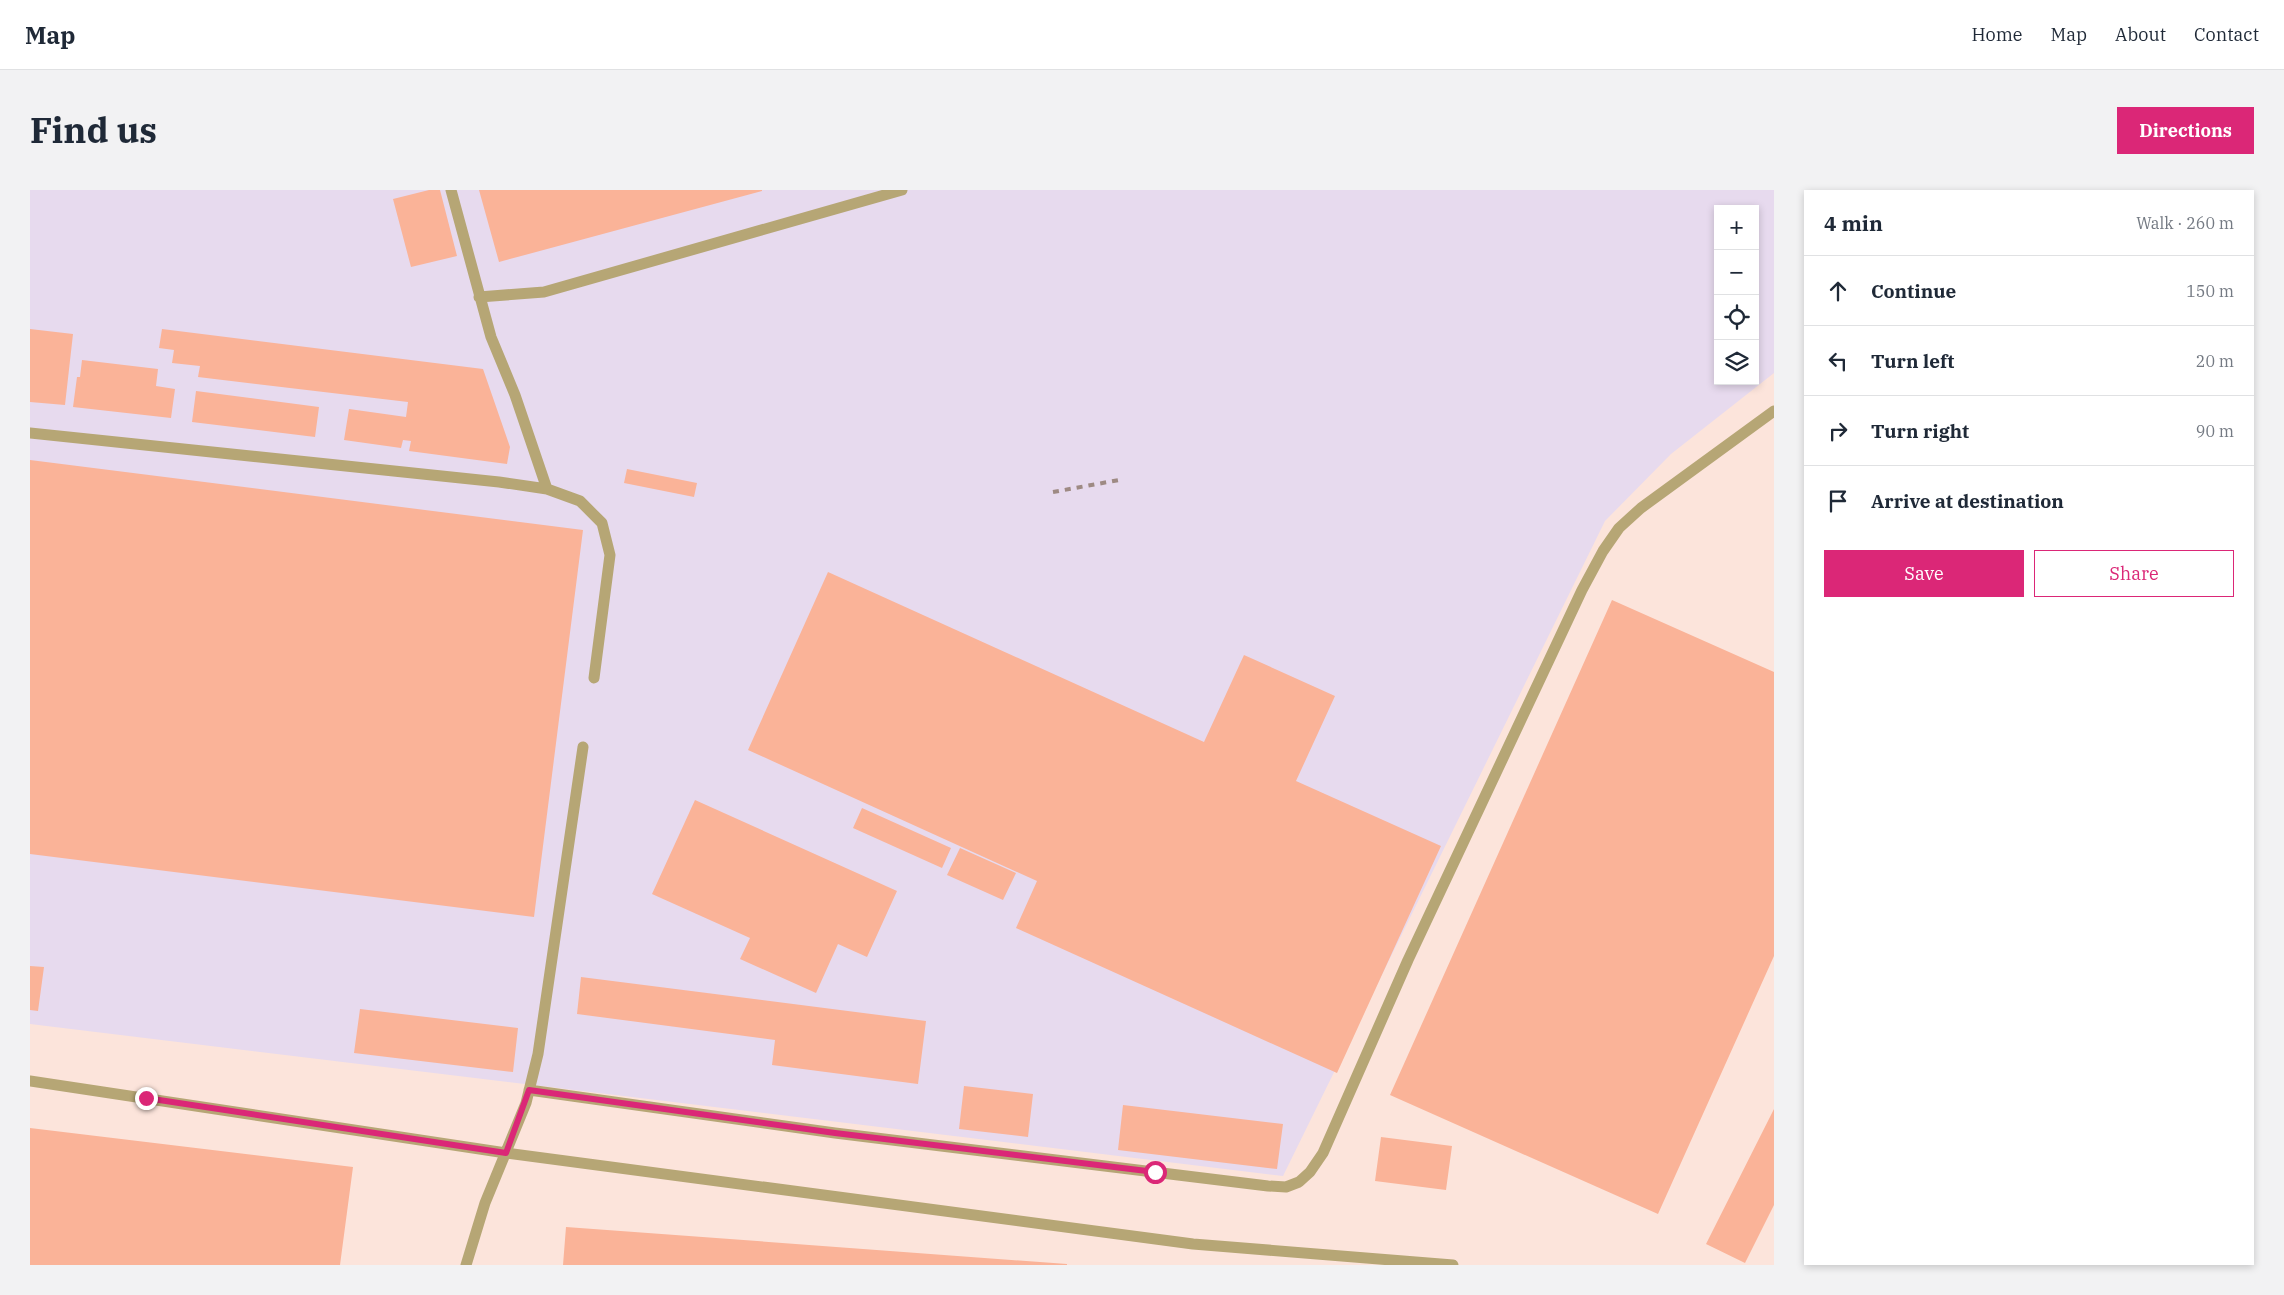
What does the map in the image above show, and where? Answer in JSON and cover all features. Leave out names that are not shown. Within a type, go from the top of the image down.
[{"type":"lane","points":[[451,190],[491,337],[547,489]]},
{"type":"lane","points":[[479,297],[544,292],[902,190]]},
{"type":"lane","points":[[529,1090],[835,1133],[1250,1184],[1286,1187],[1299,1182],[1310,1172],[1323,1153],[1338,1123],[1408,960],[1582,590],[1603,551],[1619,528],[1642,508],[1774,411]]},
{"type":"lane","points":[[30,433],[499,482],[547,489],[580,501],[602,523],[610,555],[594,678]]},
{"type":"lane","points":[[466,1265],[485,1204],[529,1090],[541,1035],[582,747]]},
{"type":"lane","points":[[30,1081],[506,1153],[1194,1244],[1454,1265]]},
{"type":"shaded area","points":[[30,190],[1774,190],[1774,373],[1759,385],[1759,205],[1714,205],[1714,385],[1759,385],[1671,454],[1605,521],[1283,1176],[30,1024]]},
{"type":"building","points":[[429,190],[440,190],[457,256],[411,267],[393,199]]},
{"type":"building","points":[[479,190],[762,190],[762,191],[499,262]]},
{"type":"building","points":[[30,329],[73,334],[65,405],[30,402]]},
{"type":"building","points":[[162,329],[483,369],[510,447],[507,464],[409,451],[411,441],[403,440],[401,448],[344,440],[349,409],[406,417],[408,402],[198,377],[200,366],[172,363],[174,350],[159,348]]},
{"type":"building","points":[[82,360],[158,369],[156,386],[175,389],[171,418],[73,407],[77,377],[80,377]]},
{"type":"building","points":[[196,391],[319,407],[315,437],[192,422]]},
{"type":"building","points":[[30,460],[583,530],[534,917],[30,854]]},
{"type":"building","points":[[627,469],[697,483],[694,497],[624,483]]},
{"type":"building","points":[[828,572],[1204,742],[1244,655],[1335,696],[1296,781],[1441,846],[1337,1073],[1016,928],[1037,881],[748,750]]},
{"type":"building","points":[[1612,600],[1774,672],[1774,956],[1658,1214],[1390,1095]]},
{"type":"building","points":[[695,800],[897,891],[867,957],[838,944],[816,993],[740,959],[750,938],[652,894]]},
{"type":"building","points":[[862,808],[951,848],[942,868],[853,828]]},
{"type":"building","points":[[960,848],[1016,873],[1003,900],[947,875]]},
{"type":"building","points":[[30,966],[44,967],[38,1011],[30,1010]]},
{"type":"building","points":[[581,977],[926,1021],[918,1084],[772,1065],[775,1040],[577,1014]]},
{"type":"building","points":[[360,1009],[518,1028],[513,1072],[354,1053]]},
{"type":"building","points":[[964,1086],[1033,1094],[1028,1137],[959,1129]]},
{"type":"building","points":[[1123,1105],[1283,1124],[1277,1169],[1118,1150]]},
{"type":"building","points":[[1774,1109],[1774,1205],[1745,1263],[1706,1244]]},
{"type":"building","points":[[30,1128],[353,1167],[340,1265],[30,1265]]},
{"type":"building","points":[[1381,1137],[1452,1146],[1446,1190],[1375,1181]]},
{"type":"building","points":[[566,1227],[1067,1264],[1067,1265],[563,1265]]},
{"type":"railway","points":[[1053,492],[1119,480]]},
{"type":"route","points":[[146,1098],[506,1153],[526,1103],[529,1090],[835,1133],[1155,1172]]}]
